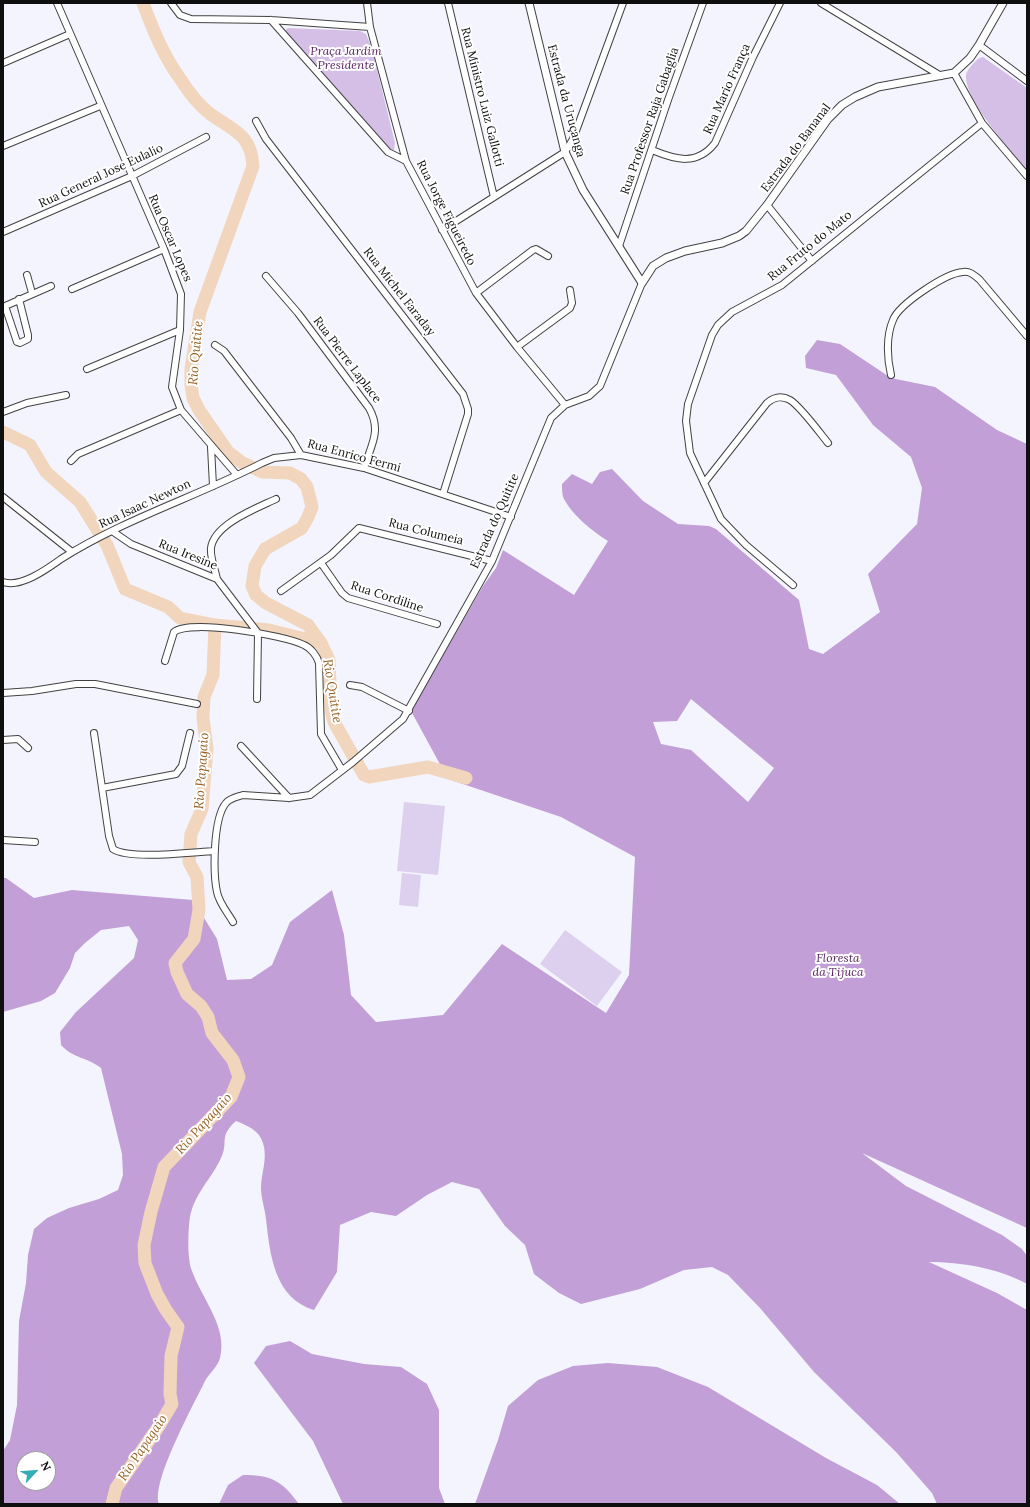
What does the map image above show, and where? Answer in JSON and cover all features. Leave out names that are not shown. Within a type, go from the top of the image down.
[{"type":"street","name":"Rua Oscar Lopes","points":[[57,3],[100,106],[164,249],[181,294],[180,330],[172,387],[181,410],[237,476]]},
{"type":"street","points":[[171,3],[180,15],[191,19],[271,20],[370,27]]},
{"type":"street","name":"Rua Jorge Figueiredo","points":[[367,3],[370,27],[406,162],[476,293],[517,347],[565,405]]},
{"type":"street","name":"Rua Ministro Luiz Gallotti","points":[[448,3],[494,197]]},
{"type":"street","name":"Estrada da Uruçanga","points":[[529,3],[565,152],[583,190],[642,283]]},
{"type":"street","points":[[442,230],[565,152],[573,139],[623,3]]},
{"type":"street","name":"Rua Professor Raja Gabaglia","points":[[619,246],[668,100],[703,3]]},
{"type":"street","name":"Rua Mario França","points":[[652,150],[679,160],[698,157],[709,151],[715,143],[753,57],[780,3]]},
{"type":"street","points":[[821,3],[941,76]]},
{"type":"street","points":[[1003,3],[979,45],[966,62],[954,73],[982,123],[1027,176]]},
{"type":"street","points":[[271,20],[388,152],[406,162]]},
{"type":"street","points":[[3,62],[70,34]]},
{"type":"street","points":[[979,45],[1027,81]]},
{"type":"street","name":"Estrada do Bananal","points":[[642,283],[653,266],[666,258],[684,251],[722,244],[739,236],[746,230],[767,205],[828,119],[842,105],[855,97],[878,87],[954,73]]},
{"type":"street","points":[[3,146],[100,106]]},
{"type":"street","name":"Rua Michel Faraday","points":[[256,121],[266,139],[463,394],[468,409],[468,414],[443,494]]},
{"type":"street","name":"Rua Fruto do Mato","points":[[793,585],[746,545],[721,519],[690,453],[686,421],[688,404],[712,335],[718,325],[732,312],[782,285],[982,123]]},
{"type":"street","name":"Rua General Jose Eulalio","points":[[3,232],[132,176],[206,137]]},
{"type":"street","points":[[767,205],[812,261]]},
{"type":"street","points":[[72,289],[164,249]]},
{"type":"street","points":[[476,293],[533,250],[536,249],[548,256]]},
{"type":"street","points":[[891,375],[889,364],[890,333],[893,320],[897,312],[908,301],[955,273],[971,272],[979,279],[1027,336]]},
{"type":"street","points":[[27,275],[32,293]]},
{"type":"street","name":"Rua Pierre Laplace","points":[[266,276],[298,313],[375,418],[376,432],[364,468]]},
{"type":"street","name":"Estrada do Quitite","points":[[233,922],[217,893],[214,851],[218,826],[225,804],[230,800],[243,796],[289,798],[310,795],[353,762],[399,723],[409,711],[492,561],[551,418],[565,405],[589,396],[600,386],[642,283]]},
{"type":"street","points":[[19,299],[28,335],[28,339],[22,342],[17,342],[4,306],[19,299],[32,293],[51,286]]},
{"type":"street","points":[[517,347],[570,308],[572,303],[570,290]]},
{"type":"street","points":[[87,369],[180,330]]},
{"type":"street","name":"Rua Enrico Fermi","points":[[215,345],[224,351],[291,438],[301,455],[364,468],[511,517]]},
{"type":"street","points":[[3,412],[27,403],[66,396]]},
{"type":"street","points":[[704,483],[773,397],[781,397],[791,400],[828,443]]},
{"type":"street","points":[[71,461],[78,454],[181,410]]},
{"type":"street","points":[[211,446],[213,486]]},
{"type":"street","name":"Rua Isaac Newton","points":[[3,582],[8,583],[21,581],[110,532],[237,476],[262,463],[274,458],[301,455]]},
{"type":"street","points":[[3,497],[72,552]]},
{"type":"street","points":[[217,579],[211,549],[214,538],[220,529],[258,507],[276,499]]},
{"type":"street","name":"Rua Columeia","points":[[321,564],[355,531],[362,527],[492,561]]},
{"type":"street","name":"Rua Iresine","points":[[110,532],[130,544],[217,579],[257,632]]},
{"type":"street","points":[[281,591],[321,564]]},
{"type":"street","name":"Rua Cordiline","points":[[321,564],[342,593],[348,598],[437,624]]},
{"type":"street","points":[[165,661],[174,632],[178,629],[211,628],[257,632],[305,645],[318,658],[320,674],[321,734],[342,770]]},
{"type":"street","points":[[257,632],[258,699]]},
{"type":"street","points":[[3,693],[32,691],[76,684],[95,684],[197,704]]},
{"type":"street","points":[[350,685],[362,687],[409,711]]},
{"type":"street","points":[[94,733],[97,744],[98,768],[109,836],[113,849],[123,853],[179,853],[214,851]]},
{"type":"street","points":[[102,788],[176,774],[182,766],[190,733]]},
{"type":"street","points":[[3,740],[18,739],[28,748]]},
{"type":"street","points":[[241,746],[289,798]]},
{"type":"street","points":[[3,840],[35,842]]},
{"type":"green space","name":"Praça Jardim Presidente","points":[[288,28],[360,31],[366,34],[372,49],[395,143],[394,150],[388,149],[284,31]]},
{"type":"green space","points":[[983,57],[1027,88],[1027,170],[990,126],[973,99],[968,87],[966,77],[967,71],[976,60]]},
{"type":"green space","name":"Floresta da Tijuca","points":[[817,340],[840,344],[891,378],[935,387],[997,430],[1027,444],[1027,1228],[862,1153],[906,1186],[1002,1235],[1022,1249],[1027,1256],[1027,1284],[1016,1278],[979,1267],[954,1263],[929,1262],[997,1293],[1027,1310],[1027,1504],[937,1504],[932,1493],[896,1452],[814,1372],[760,1308],[728,1275],[712,1267],[684,1270],[640,1289],[581,1304],[559,1293],[534,1274],[525,1245],[505,1226],[479,1189],[452,1182],[427,1195],[396,1216],[371,1212],[340,1225],[337,1272],[314,1310],[301,1304],[290,1296],[282,1285],[272,1260],[261,1192],[265,1154],[263,1143],[256,1132],[236,1121],[225,1135],[221,1158],[195,1201],[190,1217],[189,1229],[188,1244],[190,1266],[196,1282],[213,1313],[217,1324],[222,1347],[220,1358],[205,1381],[167,1461],[158,1493],[159,1504],[3,1504],[3,1451],[10,1440],[17,1405],[19,1321],[26,1283],[28,1255],[34,1229],[47,1218],[69,1208],[99,1199],[118,1190],[123,1175],[122,1154],[101,1068],[96,1064],[76,1056],[66,1050],[61,1045],[60,1032],[76,1012],[134,958],[138,940],[129,926],[101,930],[75,953],[70,968],[55,993],[41,1001],[3,1012],[3,878],[6,878],[34,898],[72,890],[193,900],[217,939],[227,980],[251,979],[272,965],[290,922],[332,890],[344,935],[351,995],[376,1022],[443,1015],[502,944],[606,1013],[629,975],[635,857],[561,817],[448,779],[411,711],[483,586],[496,568],[503,550],[574,595],[608,541],[582,522],[571,510],[563,497],[562,484],[572,474],[592,484],[600,472],[612,469],[643,501],[678,524],[709,526],[716,529],[799,600],[809,649],[823,654],[880,612],[868,574],[917,524],[922,488],[911,457],[873,425],[836,375],[806,368],[805,356]],"holes":[[[691,699],[774,768],[748,802],[691,750],[661,744],[653,722],[677,721]]]},
{"type":"green space","points":[[290,1341],[312,1354],[364,1364],[401,1367],[427,1384],[439,1410],[439,1488],[445,1504],[343,1504],[313,1441],[254,1363],[266,1346]]},
{"type":"green space","points":[[608,1363],[657,1367],[708,1387],[826,1458],[877,1485],[900,1504],[475,1504],[498,1440],[508,1406],[538,1380],[573,1366]]},
{"type":"green space","points":[[243,1475],[262,1476],[276,1481],[293,1496],[299,1504],[219,1504],[228,1485]]},
{"type":"shaded area","points":[[404,802],[445,806],[438,875],[397,871]]},
{"type":"shaded area","points":[[402,873],[421,875],[418,907],[399,905]]},
{"type":"shaded area","points":[[565,930],[622,972],[597,1006],[540,964]]},
{"type":"waterway","name":"Rio Quitite","points":[[143,3],[164,53],[187,89],[205,110],[233,129],[244,139],[249,146],[251,155],[253,166],[200,312],[191,369],[191,385],[193,398],[199,410],[228,452],[241,462],[262,472],[290,473],[301,479],[307,487],[312,507],[302,528],[265,549],[255,566],[252,586],[256,595],[266,603],[308,625],[321,643],[329,660],[331,710],[334,722],[364,775],[369,777],[428,767],[466,778]]},
{"type":"waterway","name":"Rio Papagaio","points":[[3,432],[30,445],[46,472],[80,502],[107,545],[125,589],[168,607],[180,618],[215,625],[269,630],[321,643]]},
{"type":"waterway","name":"Rio Papagaio","points":[[112,1504],[116,1488],[159,1426],[172,1404],[170,1394],[171,1356],[178,1327],[157,1294],[145,1263],[144,1245],[151,1212],[164,1167],[231,1097],[239,1077],[233,1060],[212,1033],[208,1017],[201,1006],[187,994],[177,972],[175,963],[194,939],[199,910],[197,877],[189,862],[191,834],[202,809],[207,749],[203,718],[204,697],[213,675],[215,625]]}]
